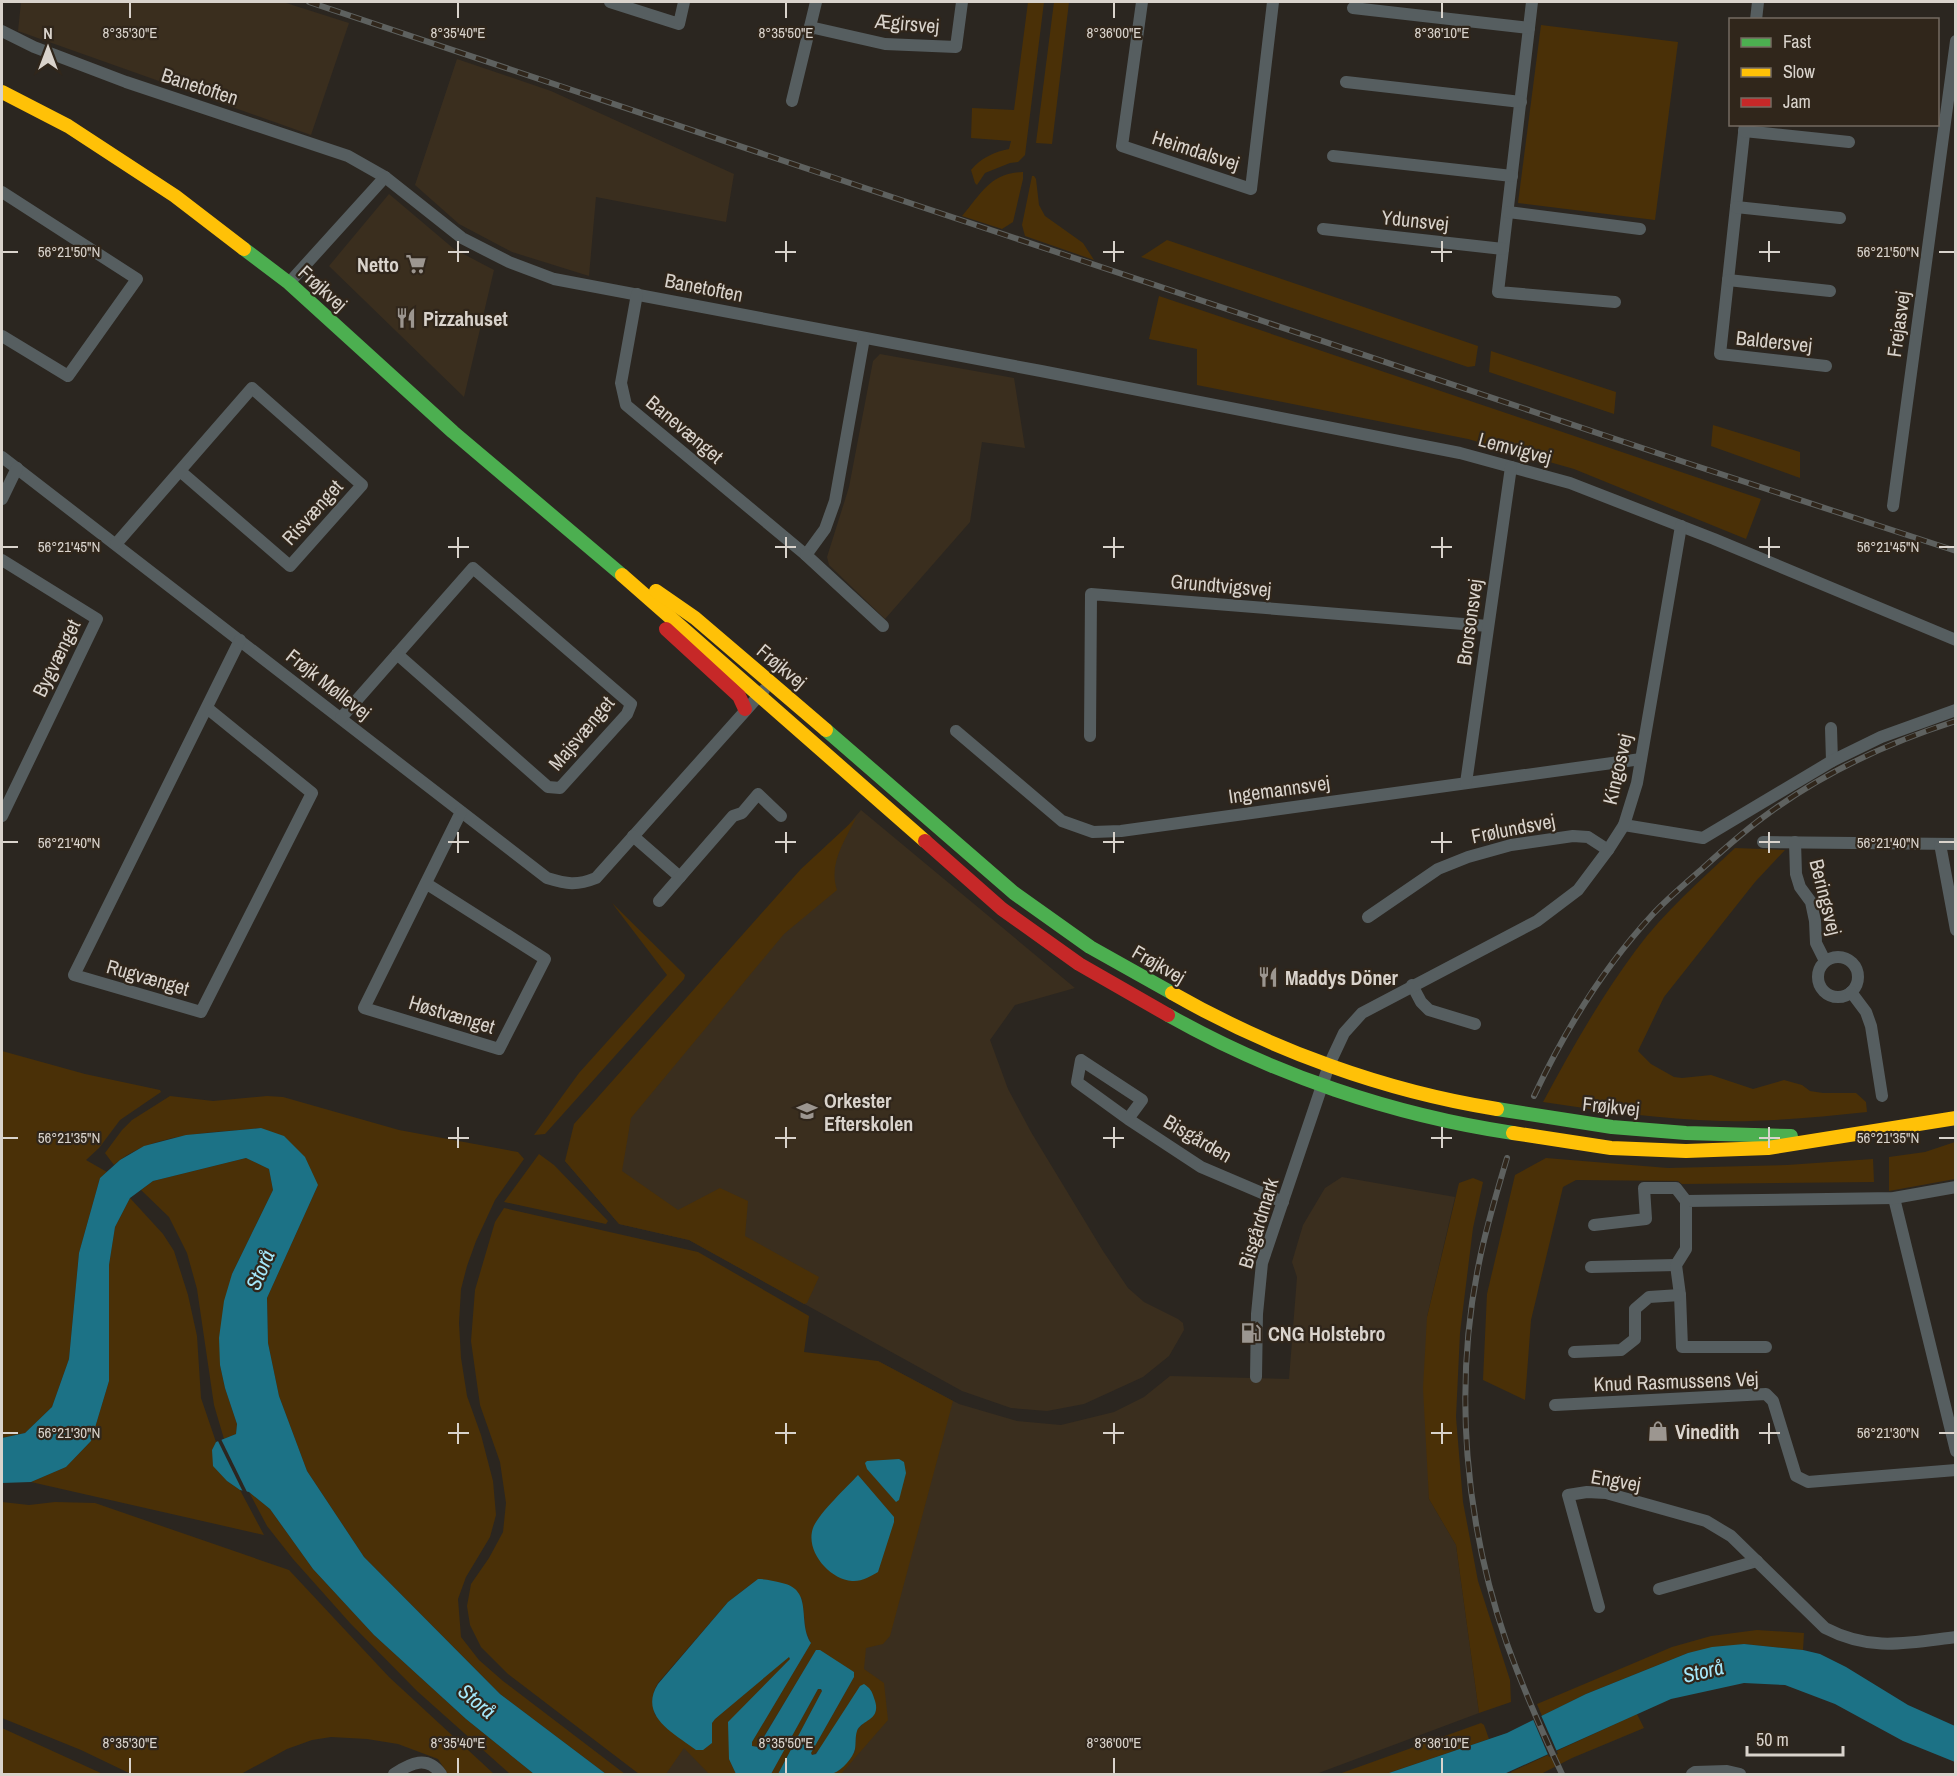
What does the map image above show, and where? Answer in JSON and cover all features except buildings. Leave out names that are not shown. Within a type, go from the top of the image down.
[{"type":"street","points":[[610,2],[679,24],[684,2]]},
{"type":"street","points":[[792,101],[816,2]]},
{"type":"street","name":"Ægirsvej","points":[[810,27],[885,44],[956,47],[962,2]]},
{"type":"street","name":"Heimdalsvej","points":[[1142,2],[1122,146],[1251,189],[1273,2]]},
{"type":"street","points":[[1532,2],[1498,292],[1615,302]]},
{"type":"street","points":[[1756,18],[1758,2]]},
{"type":"street","points":[[1353,8],[1529,28]]},
{"type":"street","name":"Banetoften","points":[[2,31],[126,82],[348,156],[385,177],[462,238],[509,262],[554,279],[1041,371]]},
{"type":"street","name":"Frejasvej","points":[[1893,506],[1956,41]]},
{"type":"street","points":[[1346,82],[1521,102]]},
{"type":"street","name":"Frøjkvej","points":[[2,92],[68,126],[175,196],[289,282],[453,432],[638,588],[1002,909],[1079,964],[1190,1027],[1248,1056],[1323,1085],[1407,1111],[1466,1126],[1611,1148],[1686,1151],[1768,1148],[1956,1118]]},
{"type":"street","name":"Baldersvej","points":[[1826,366],[1720,354],[1745,128],[1849,142]]},
{"type":"street","points":[[1333,156],[1512,176]]},
{"type":"street","points":[[289,282],[385,177]]},
{"type":"street","points":[[2,192],[137,279],[68,376],[2,336]]},
{"type":"street","points":[[1736,207],[1840,218]]},
{"type":"street","points":[[1508,212],[1640,229]]},
{"type":"street","name":"Ydunsvej","points":[[1323,229],[1503,249]]},
{"type":"street","points":[[1728,280],[1830,291]]},
{"type":"street","name":"Banevænget","points":[[637,294],[621,383],[627,405],[806,555],[883,626]]},
{"type":"street","points":[[806,555],[825,529],[835,501],[864,338]]},
{"type":"street","name":"Lemvigvej","points":[[1041,371],[1460,453],[1570,483],[1681,526],[1956,640]]},
{"type":"street","name":"Risvænget","points":[[116,544],[252,388],[362,485],[290,566],[180,471]]},
{"type":"street","name":"Frøjk Møllevej","points":[[2,457],[547,878],[566,884],[582,883],[596,878],[771,682]]},
{"type":"street","name":"Brorsonsvej","points":[[1466,783],[1511,467]]},
{"type":"street","points":[[2,499],[17,468]]},
{"type":"street","name":"Kingosvej","points":[[1323,1085],[1329,1065],[1344,1033],[1362,1013],[1537,921],[1578,890],[1608,850],[1624,825],[1637,783],[1681,526]]},
{"type":"street","name":"Frøjkvej","points":[[592,549],[695,618],[1014,893],[1090,947],[1209,1014],[1256,1036],[1329,1065],[1406,1089],[1472,1105],[1612,1127],[1686,1133],[1830,1137]]},
{"type":"street","name":"Bygvænget","points":[[2,560],[97,619],[2,816]]},
{"type":"street","name":"Majsvænget","points":[[341,718],[397,654],[473,568],[631,704],[627,714],[560,788],[548,787],[397,654]]},
{"type":"street","name":"Frøjkvej","points":[[638,588],[656,621],[739,696],[745,709]]},
{"type":"street","name":"Grundtvigsvej","points":[[1090,736],[1091,594],[1488,626]]},
{"type":"street","name":"Rugvænget","points":[[207,708],[312,793],[201,1012],[74,975],[240,640]]},
{"type":"street","points":[[1624,825],[1703,838],[1832,762],[1881,737],[1956,710]]},
{"type":"street","points":[[1831,728],[1832,762]]},
{"type":"street","name":"Ingemannsvej","points":[[956,731],[1062,821],[1093,832],[1121,831],[1641,759]]},
{"type":"street","points":[[659,901],[733,816],[742,813],[758,794],[781,816]]},
{"type":"street","name":"Høstvænget","points":[[427,884],[545,959],[499,1049],[364,1008],[461,812]]},
{"type":"street","points":[[633,836],[680,876]]},
{"type":"street","name":"Frølundsvej","points":[[1368,917],[1438,869],[1468,857],[1511,845],[1573,836],[1588,837],[1608,850]]},
{"type":"street","name":"Beringsvej","points":[[1763,842],[1956,844]]},
{"type":"street","name":"Beringsvej","points":[[1795,842],[1796,874],[1800,886],[1811,902],[1816,944],[1825,961]]},
{"type":"street","points":[[1940,844],[1956,930]]},
{"type":"street","points":[[1842,957],[1852,963],[1858,974],[1851,992],[1840,997],[1822,990],[1818,978],[1825,961],[1842,957]]},
{"type":"street","points":[[1412,985],[1421,1002],[1429,1010],[1475,1024]]},
{"type":"street","points":[[1851,992],[1866,1011],[1871,1026],[1882,1096]]},
{"type":"street","name":"Bisgården","points":[[1128,1119],[1142,1100],[1081,1060],[1077,1082],[1128,1119],[1202,1167],[1283,1202]]},
{"type":"street","name":"Bisgårdmark","points":[[1256,1377],[1257,1314],[1262,1263],[1323,1085]]},
{"type":"street","points":[[1686,1201],[1894,1198],[1956,1187]]},
{"type":"street","points":[[1594,1225],[1646,1219],[1644,1188],[1676,1188],[1686,1201],[1686,1249],[1676,1265],[1680,1295],[1682,1347],[1766,1347]]},
{"type":"street","points":[[1894,1198],[1956,1452]]},
{"type":"street","points":[[1591,1268],[1676,1265]]},
{"type":"street","points":[[1574,1352],[1621,1350],[1635,1339],[1635,1309],[1649,1297],[1680,1295]]},
{"type":"street","name":"Knud Rasmussens Vej","points":[[1556,1405],[1766,1394],[1773,1401],[1796,1476],[1808,1482],[1956,1470]]},
{"type":"street","name":"Engvej","points":[[1599,1607],[1568,1495],[1587,1492],[1605,1493],[1706,1521],[1731,1536],[1825,1628],[1844,1638],[1867,1644],[1891,1644],[1956,1637]]},
{"type":"street","points":[[1659,1589],[1757,1561]]},
{"type":"street","points":[[394,1774],[406,1766],[422,1762],[435,1766],[441,1774]]},
{"type":"street","points":[[1692,1774],[1727,1771],[1740,1774]]},
{"type":"shaded area","points":[[21,2],[283,2],[349,23],[311,135],[18,31]]},
{"type":"shaded area","points":[[1028,2],[1044,2],[1025,155],[1018,162],[985,173],[977,185],[971,170],[988,156],[1009,149],[1011,141],[971,138],[972,108],[1014,110]]},
{"type":"shaded area","points":[[1054,2],[1069,2],[1052,144],[1036,143]]},
{"type":"shaded area","points":[[1541,25],[1678,42],[1655,220],[1518,203]]},
{"type":"shaded area","points":[[457,59],[551,91],[734,174],[726,222],[596,197],[589,276],[512,252],[459,224],[415,185]]},
{"type":"shaded area","points":[[1023,172],[1013,222],[1002,229],[962,216],[994,180],[1012,173]]},
{"type":"shaded area","points":[[1032,176],[1036,179],[1039,205],[1045,216],[1083,243],[1094,260],[1025,236],[1022,225]]},
{"type":"shaded area","points":[[389,194],[454,249],[494,270],[464,397],[329,266]]},
{"type":"shaded area","points":[[1167,240],[1478,346],[1475,366],[1468,367],[1141,257]]},
{"type":"shaded area","points":[[1159,296],[1761,499],[1746,539],[1574,469],[1468,439],[1197,385],[1197,349],[1149,339]]},
{"type":"shaded area","points":[[1491,351],[1616,392],[1614,414],[1489,372]]},
{"type":"shaded area","points":[[880,354],[1014,378],[1025,448],[982,442],[970,522],[885,619],[829,565],[827,557],[849,487],[873,361]]},
{"type":"shaded area","points":[[1713,425],[1800,452],[1800,478],[1711,446]]},
{"type":"shaded area","name":"Orkester Efterskolen","points":[[861,810],[1075,988],[1015,1005],[990,1040],[1008,1089],[1031,1132],[1103,1251],[1128,1288],[1144,1302],[1178,1319],[1183,1323],[1184,1330],[1169,1356],[1143,1377],[1084,1404],[1047,1411],[1011,1408],[962,1391],[689,1240],[619,1224],[565,1161]]},
{"type":"shaded area","points":[[856,818],[836,862],[837,890],[784,934],[631,1118],[622,1171],[678,1210],[720,1188],[748,1201],[745,1236],[819,1277],[807,1303],[804,1304],[689,1240],[619,1224],[565,1161],[574,1124],[801,869]]},
{"type":"shaded area","points":[[1735,848],[1785,850],[1755,882],[1664,997],[1638,1051],[1651,1064],[1674,1077],[1711,1075],[1753,1089],[1784,1080],[1802,1085],[1810,1091],[1856,1093],[1866,1102],[1867,1112],[1775,1120],[1721,1121],[1632,1114],[1543,1102],[1587,1024],[1636,950],[1671,909]]},
{"type":"shaded area","points":[[612,903],[685,975],[684,979],[545,1134],[534,1135],[579,1073],[667,975]]},
{"type":"shaded area","points":[[2,1051],[161,1092],[120,1120],[99,1148],[86,1160],[107,1172],[100,1178],[79,1253],[69,1359],[52,1407],[25,1433],[2,1438]]},
{"type":"shaded area","points":[[170,1096],[213,1101],[267,1096],[283,1097],[399,1130],[518,1152],[524,1159],[495,1200],[476,1241],[461,1289],[459,1323],[461,1358],[467,1396],[481,1435],[493,1481],[496,1515],[490,1537],[466,1577],[458,1599],[461,1637],[479,1660],[503,1681],[625,1774],[606,1774],[500,1694],[364,1557],[307,1471],[279,1396],[268,1343],[267,1298],[318,1185],[261,1128],[204,1133],[164,1140],[129,1154],[114,1165],[105,1153],[122,1130],[132,1120]]},
{"type":"shaded area","points":[[1955,1142],[1955,1179],[1889,1191],[1889,1157],[1925,1152]]},
{"type":"shaded area","points":[[539,1154],[554,1165],[608,1221],[606,1224],[504,1202]]},
{"type":"shaded area","points":[[246,1158],[269,1169],[273,1190],[232,1274],[220,1365],[237,1424],[236,1434],[224,1439],[214,1405],[197,1289],[187,1253],[169,1217],[141,1190],[153,1181]]},
{"type":"shaded area","points":[[1546,1158],[1668,1168],[1787,1165],[1873,1159],[1874,1182],[1682,1184],[1678,1181],[1576,1180],[1563,1187],[1531,1320],[1525,1400],[1483,1380],[1487,1294],[1515,1175]]},
{"type":"shaded area","points":[[1342,1177],[1455,1197],[1427,1317],[1429,1499],[1456,1545],[1479,1713],[1316,1774],[639,1774],[878,1361],[959,1404],[1017,1421],[1061,1425],[1114,1412],[1144,1397],[1170,1376],[1289,1379],[1297,1277],[1292,1262],[1303,1225],[1325,1188]]},
{"type":"shaded area","points":[[1473,1178],[1483,1182],[1473,1228],[1460,1333],[1456,1417],[1463,1502],[1478,1581],[1510,1680],[1511,1702],[1479,1713],[1456,1545],[1429,1499],[1423,1388],[1427,1317],[1459,1183]]},
{"type":"shaded area","points":[[130,1198],[163,1234],[174,1251],[188,1295],[197,1336],[201,1398],[216,1442],[212,1450],[227,1481],[240,1490],[264,1535],[31,1482],[66,1467],[91,1441],[109,1381],[109,1265],[115,1227]]},
{"type":"shaded area","points":[[504,1208],[698,1252],[809,1316],[804,1352],[878,1361],[953,1401],[890,1636],[883,1644],[866,1648],[864,1669],[884,1683],[888,1720],[841,1774],[831,1774],[837,1771],[855,1752],[856,1731],[876,1711],[812,1755],[811,1753],[854,1677],[816,1651],[757,1747],[752,1746],[752,1742],[811,1643],[806,1631],[802,1598],[758,1579],[728,1602],[658,1683],[653,1699],[655,1715],[712,1743],[712,1723],[715,1719],[788,1657],[790,1658],[729,1759],[736,1774],[709,1774],[684,1748],[666,1774],[639,1774],[508,1674],[481,1647],[470,1625],[467,1606],[471,1584],[503,1532],[506,1503],[500,1462],[480,1405],[471,1341],[475,1290],[495,1222]],"holes":[[[858,1475],[894,1518],[878,1572],[819,1518]]]},
{"type":"shaded area","points":[[249,1492],[270,1509],[313,1569],[374,1635],[466,1719],[534,1774],[510,1774],[417,1691],[350,1623],[293,1559],[267,1526]]},
{"type":"shaded area","points":[[2,1502],[29,1505],[55,1502],[95,1503],[289,1570],[389,1677],[494,1774],[448,1774],[438,1759],[398,1744],[331,1737],[312,1740],[287,1749],[241,1774],[131,1774],[81,1750],[2,1718]]},
{"type":"shaded area","points":[[1757,1630],[1804,1633],[1803,1650],[1744,1644],[1688,1653],[1586,1694],[1542,1716],[1537,1704],[1672,1647],[1711,1636]]},
{"type":"shaded area","points":[[818,1689],[822,1691],[778,1774],[771,1774]]},
{"type":"shaded area","points":[[1637,1714],[1644,1728],[1572,1758],[1541,1774],[1512,1774],[1511,1772]]},
{"type":"shaded area","points":[[1481,1723],[1489,1739],[1386,1774],[1339,1774]]},
{"type":"shaded area","points":[[2,1728],[103,1774],[2,1774]]},
{"type":"water","name":"Storå","points":[[261,1128],[284,1136],[305,1157],[318,1185],[267,1298],[268,1343],[279,1396],[307,1471],[364,1557],[500,1694],[606,1774],[534,1774],[466,1719],[374,1635],[313,1569],[270,1509],[249,1492],[240,1490],[227,1481],[213,1466],[212,1450],[216,1442],[236,1434],[237,1424],[220,1365],[219,1338],[224,1301],[232,1274],[273,1190],[269,1169],[246,1158],[153,1181],[130,1198],[115,1227],[109,1265],[109,1381],[91,1441],[66,1467],[31,1482],[2,1483],[2,1438],[25,1433],[52,1407],[69,1359],[79,1253],[100,1178],[120,1160],[144,1146],[186,1135]]},
{"type":"water","points":[[899,1459],[904,1462],[906,1473],[899,1500],[896,1502],[867,1469],[865,1463]]},
{"type":"water","points":[[858,1475],[894,1517],[894,1522],[878,1572],[862,1580],[852,1581],[843,1579],[827,1569],[812,1546],[811,1537],[816,1522]]},
{"type":"water","points":[[758,1579],[782,1583],[798,1592],[802,1600],[807,1635],[811,1643],[752,1742],[752,1746],[758,1747],[816,1650],[820,1650],[854,1672],[854,1677],[811,1753],[812,1755],[816,1754],[860,1686],[864,1684],[869,1688],[876,1706],[874,1715],[857,1731],[852,1756],[834,1773],[778,1774],[821,1689],[818,1689],[771,1774],[736,1774],[729,1759],[728,1722],[790,1659],[789,1657],[715,1719],[712,1723],[712,1743],[703,1750],[696,1750],[678,1737],[661,1723],[655,1714],[652,1705],[653,1695],[658,1684],[728,1602]]},
{"type":"water","name":"Storå","points":[[1744,1644],[1820,1654],[1908,1705],[1955,1726],[1955,1762],[1903,1741],[1835,1704],[1785,1685],[1744,1683],[1671,1699],[1504,1774],[1386,1774],[1507,1733],[1586,1694],[1688,1653],[1712,1647]]},
{"type":"pier","points":[[220,1437],[248,1494],[244,1494],[217,1439]]},
{"type":"pier","points":[[1540,1713],[1558,1754],[1549,1757],[1532,1717]]},
{"type":"railway","points":[[309,2],[1956,551]]},
{"type":"railway","points":[[1534,1096],[1586,1000],[1635,935],[1677,891],[1752,826],[1790,798],[1835,771],[1907,738],[1956,721]]},
{"type":"railway","points":[[1507,1158],[1485,1236],[1471,1311],[1466,1359],[1465,1407],[1468,1455],[1481,1551],[1493,1598],[1507,1644],[1562,1774]]},
{"type":"traffic: fast","points":[[244,249],[289,283],[453,432],[622,575]]},
{"type":"traffic: fast","points":[[826,730],[1014,893],[1090,947],[1172,993]]},
{"type":"traffic: fast","points":[[1168,1015],[1250,1056],[1335,1090],[1423,1115],[1513,1133]]},
{"type":"traffic: fast","points":[[1497,1109],[1612,1127],[1686,1133],[1791,1136]]},
{"type":"traffic: slow","points":[[2,92],[68,126],[175,196],[244,249]]},
{"type":"traffic: slow","points":[[622,575],[925,841]]},
{"type":"traffic: slow","points":[[656,591],[695,618],[826,730]]},
{"type":"traffic: slow","points":[[1172,993],[1249,1033],[1330,1066],[1413,1091],[1497,1109]]},
{"type":"traffic: slow","points":[[1513,1133],[1611,1148],[1686,1151],[1768,1148],[1956,1118]]},
{"type":"traffic: jam","points":[[666,629],[739,696],[745,709]]},
{"type":"traffic: jam","points":[[925,841],[1002,909],[1079,964],[1168,1015]]},
{"type":"place","name":"Netto","points":[[416,264]]},
{"type":"place","name":"Pizzahuset","points":[[406,318]]},
{"type":"place","name":"Maddys Döner","points":[[1268,977]]},
{"type":"place","name":"Orkester Efterskolen","points":[[807,1111]]},
{"type":"place","name":"CNG Holstebro","points":[[1251,1333]]},
{"type":"place","name":"Vinedith","points":[[1658,1431]]}]
